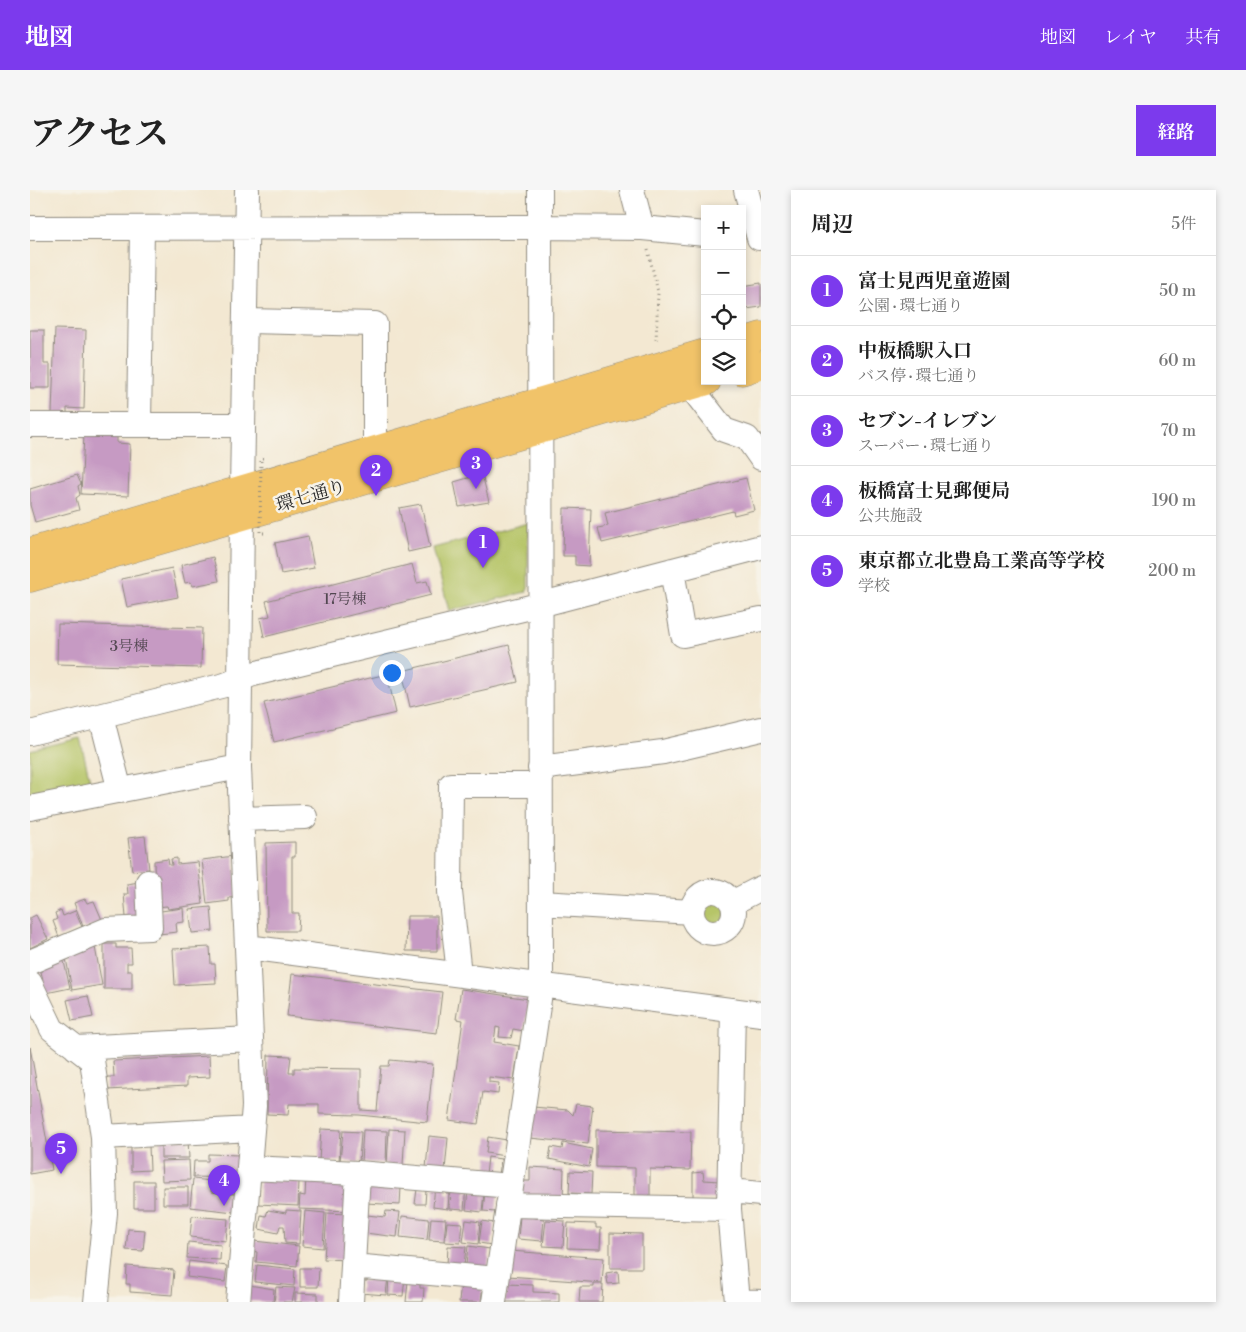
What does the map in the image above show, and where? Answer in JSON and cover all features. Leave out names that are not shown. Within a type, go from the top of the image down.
[{"type":"main road","points":[[746,341],[761,336]]},
{"type":"main road","name":"環七通り","points":[[30,578],[242,503],[375,451],[701,354]]},
{"type":"main road","points":[[746,370],[761,365]]},
{"type":"main road","name":"環七通り","points":[[30,552],[242,503],[540,430],[698,384]]},
{"type":"street","points":[[238,1302],[254,1106],[239,767],[247,190]]},
{"type":"street","points":[[353,1266],[495,1291],[541,986],[539,605],[540,190]]},
{"type":"street","points":[[632,190],[642,228]]},
{"type":"street","points":[[746,190],[754,238]]},
{"type":"street","points":[[30,228],[540,227],[642,228],[701,234]]},
{"type":"street","points":[[138,424],[142,229]]},
{"type":"street","points":[[245,321],[375,324],[375,451]]},
{"type":"street","points":[[698,384],[724,430],[747,438],[761,458]]},
{"type":"street","points":[[30,425],[244,425]]},
{"type":"street","points":[[30,734],[761,547]]},
{"type":"street","points":[[672,570],[683,635],[761,619]]},
{"type":"street","points":[[101,716],[120,790]]},
{"type":"street","points":[[459,974],[450,892],[452,785],[540,776],[663,752],[761,729]]},
{"type":"street","points":[[30,808],[239,767]]},
{"type":"street","points":[[242,819],[305,817]]},
{"type":"street","points":[[30,962],[106,930],[150,928],[148,882]]},
{"type":"street","points":[[541,903],[692,912],[697,899],[709,892],[722,894],[732,903],[761,888]]},
{"type":"street","points":[[247,947],[761,1014]]},
{"type":"street","points":[[30,983],[52,1029],[92,1060],[103,1137],[105,1212],[96,1302]]},
{"type":"street","points":[[732,1010],[730,1200],[737,1302],[761,1302]]},
{"type":"street","points":[[76,1048],[251,1039]]},
{"type":"street","points":[[103,1137],[252,1129]]},
{"type":"street","points":[[249,1168],[358,1173],[509,1195],[730,1200],[761,1194]]},
{"type":"street","points":[[351,1302],[358,1173]]},
{"type":"path","points":[[642,228],[658,292],[656,368]]},
{"type":"path","points":[[264,458],[261,458],[260,533],[264,533]]},
{"type":"green space","points":[[528,523],[528,588],[526,592],[449,611],[433,548]]},
{"type":"green space","points":[[80,738],[91,785],[30,798],[30,750]]},
{"type":"green space","points":[[713,899],[723,902],[726,912],[723,922],[713,925],[703,922],[700,912],[703,902]]},
{"type":"building","points":[[761,283],[761,307],[746,309],[746,285]]},
{"type":"building","points":[[55,329],[86,330],[84,409],[67,408],[67,413],[52,413]]},
{"type":"building","points":[[30,330],[44,330],[44,364],[50,364],[50,388],[30,388]]},
{"type":"building","points":[[84,435],[117,436],[117,443],[130,444],[128,496],[81,494]]},
{"type":"building","points":[[482,474],[489,502],[459,507],[454,482]]},
{"type":"building","points":[[77,475],[81,484],[78,486],[80,495],[76,498],[79,510],[35,522],[30,505],[30,489]]},
{"type":"building","points":[[746,478],[754,510],[734,515],[733,511],[602,543],[598,528],[608,526],[605,513]]},
{"type":"building","points":[[421,504],[430,547],[408,552],[399,508]]},
{"type":"building","points":[[564,508],[591,509],[589,566],[575,565],[575,556],[563,556]]},
{"type":"building","points":[[308,536],[314,568],[281,574],[275,543]]},
{"type":"building","points":[[213,557],[219,581],[193,586],[191,582],[185,583],[181,565]]},
{"type":"building","points":[[412,564],[417,583],[427,581],[431,595],[264,637],[260,618],[270,616],[266,601]]},
{"type":"building","points":[[172,568],[178,597],[127,607],[121,579]]},
{"type":"building","points":[[58,624],[202,628],[201,668],[57,664]]},
{"type":"building","points":[[509,645],[518,682],[410,707],[402,671]]},
{"type":"building","points":[[387,674],[396,713],[274,742],[264,703]]},
{"type":"building","points":[[145,836],[149,869],[132,871],[128,838]]},
{"type":"building","points":[[295,842],[295,857],[292,857],[292,913],[299,913],[298,931],[267,931],[266,843]]},
{"type":"building","points":[[234,856],[237,897],[229,898],[229,901],[207,904],[202,860]]},
{"type":"building","points":[[177,858],[177,864],[198,862],[203,904],[168,909],[167,906],[155,907],[154,861],[168,859],[169,865],[172,865],[171,859]]},
{"type":"building","points":[[139,882],[142,916],[126,917],[124,894],[128,894],[127,884]]},
{"type":"building","points":[[85,899],[87,903],[94,901],[103,922],[84,929],[74,903]]},
{"type":"building","points":[[211,907],[213,931],[192,933],[189,909]]},
{"type":"building","points":[[183,908],[184,922],[176,923],[177,932],[159,934],[161,911]]},
{"type":"building","points":[[61,910],[63,916],[75,911],[82,927],[59,937],[53,921],[57,919],[55,913]]},
{"type":"building","points":[[36,915],[48,939],[30,948],[30,918]]},
{"type":"building","points":[[407,916],[437,916],[437,951],[406,951]]},
{"type":"building","points":[[104,944],[116,944],[116,948],[131,948],[132,963],[127,963],[127,971],[132,971],[132,989],[104,989]]},
{"type":"building","points":[[95,947],[102,985],[72,990],[65,953]]},
{"type":"building","points":[[210,947],[211,964],[215,964],[216,983],[175,985],[173,949]]},
{"type":"building","points":[[63,957],[70,988],[46,993],[39,963]]},
{"type":"building","points":[[292,974],[442,992],[437,1033],[287,1016]]},
{"type":"building","points":[[461,989],[529,999],[524,1031],[513,1029],[511,1038],[499,1037],[500,1028],[496,1027],[494,1042],[519,1046],[514,1080],[489,1077],[489,1082],[499,1083],[498,1094],[483,1092],[478,1124],[449,1120],[463,1020],[456,1019]]},
{"type":"building","points":[[88,996],[93,1017],[72,1021],[67,1000]]},
{"type":"building","points":[[30,1047],[52,1170],[30,1174]]},
{"type":"building","points":[[268,1055],[291,1056],[289,1073],[294,1073],[294,1068],[361,1069],[361,1110],[377,1111],[381,1066],[389,1066],[390,1060],[433,1064],[427,1122],[359,1115],[319,1114],[319,1104],[289,1104],[288,1115],[267,1114]]},
{"type":"building","points":[[209,1056],[210,1077],[187,1078],[187,1086],[107,1090],[107,1077],[114,1077],[113,1061]]},
{"type":"building","points":[[576,1104],[593,1106],[588,1144],[530,1138],[533,1107],[568,1110],[573,1115]]},
{"type":"building","points":[[321,1129],[341,1130],[339,1161],[319,1161]]},
{"type":"building","points":[[389,1129],[405,1130],[403,1165],[387,1165]]},
{"type":"building","points":[[363,1130],[387,1131],[386,1163],[361,1162]]},
{"type":"building","points":[[596,1130],[691,1132],[690,1170],[650,1169],[650,1197],[635,1197],[635,1168],[596,1167]]},
{"type":"building","points":[[343,1131],[361,1132],[359,1162],[340,1161]]},
{"type":"building","points":[[429,1136],[448,1138],[445,1170],[426,1168]]},
{"type":"building","points":[[488,1137],[507,1140],[505,1156],[486,1153]]},
{"type":"building","points":[[188,1139],[189,1158],[161,1158],[161,1140]]},
{"type":"building","points":[[563,1143],[592,1149],[589,1167],[549,1159],[551,1147],[562,1149]]},
{"type":"building","points":[[131,1146],[149,1146],[150,1170],[131,1171]]},
{"type":"building","points":[[208,1154],[240,1155],[239,1178],[193,1177],[194,1161],[208,1161]]},
{"type":"building","points":[[488,1157],[501,1159],[499,1176],[486,1175]]},
{"type":"building","points":[[189,1160],[190,1180],[162,1181],[161,1161]]},
{"type":"building","points":[[530,1167],[564,1169],[563,1199],[522,1197],[523,1181],[530,1181]]},
{"type":"building","points":[[570,1171],[592,1172],[591,1194],[569,1193]]},
{"type":"building","points":[[703,1172],[704,1180],[719,1181],[718,1199],[693,1199],[693,1173]]},
{"type":"building","points":[[306,1177],[352,1179],[350,1211],[299,1209],[300,1195],[305,1196]]},
{"type":"building","points":[[193,1179],[212,1181],[211,1192],[235,1194],[234,1212],[190,1207]]},
{"type":"building","points":[[260,1180],[299,1182],[298,1206],[258,1204]]},
{"type":"building","points":[[134,1181],[154,1181],[154,1208],[134,1208]]},
{"type":"building","points":[[367,1185],[401,1187],[400,1205],[366,1203]]},
{"type":"building","points":[[435,1185],[446,1187],[446,1194],[449,1194],[448,1209],[433,1207]]},
{"type":"building","points":[[451,1186],[466,1187],[464,1210],[450,1209]]},
{"type":"building","points":[[163,1187],[188,1187],[188,1204],[163,1204]]},
{"type":"building","points":[[417,1189],[426,1190],[425,1204],[415,1204]]},
{"type":"building","points":[[468,1191],[484,1193],[482,1212],[466,1210]]},
{"type":"building","points":[[485,1191],[498,1192],[496,1212],[483,1211]]},
{"type":"building","points":[[268,1210],[286,1213],[286,1210],[301,1211],[299,1244],[285,1243],[284,1226],[280,1226],[278,1233],[259,1229],[261,1215],[266,1216]]},
{"type":"building","points":[[305,1211],[325,1213],[323,1248],[302,1246]]},
{"type":"building","points":[[386,1211],[400,1212],[397,1237],[365,1233],[367,1215],[385,1217]]},
{"type":"building","points":[[327,1213],[349,1214],[347,1260],[324,1259]]},
{"type":"building","points":[[192,1216],[228,1219],[226,1241],[190,1237]]},
{"type":"building","points":[[402,1216],[429,1219],[427,1240],[400,1237]]},
{"type":"building","points":[[520,1216],[544,1219],[542,1241],[518,1239]]},
{"type":"building","points":[[431,1218],[446,1219],[444,1241],[429,1240]]},
{"type":"building","points":[[466,1220],[480,1222],[478,1244],[463,1242]]},
{"type":"building","points":[[546,1220],[565,1221],[563,1247],[543,1246]]},
{"type":"building","points":[[482,1221],[494,1223],[492,1245],[479,1243]]},
{"type":"building","points":[[447,1222],[462,1223],[460,1243],[445,1242]]},
{"type":"building","points":[[568,1223],[596,1224],[596,1228],[601,1228],[600,1249],[567,1248]]},
{"type":"building","points":[[128,1229],[145,1230],[143,1251],[126,1250]]},
{"type":"building","points":[[610,1233],[642,1234],[642,1268],[610,1268]]},
{"type":"building","points":[[254,1241],[299,1246],[297,1266],[256,1262],[257,1252],[253,1251]]},
{"type":"building","points":[[188,1242],[221,1245],[220,1260],[187,1258]]},
{"type":"building","points":[[448,1246],[466,1247],[464,1266],[447,1265]]},
{"type":"building","points":[[468,1246],[490,1249],[488,1268],[466,1265]]},
{"type":"building","points":[[510,1251],[604,1258],[602,1283],[508,1276]]},
{"type":"building","points":[[189,1261],[227,1266],[225,1282],[187,1277]]},
{"type":"building","points":[[257,1265],[295,1269],[294,1286],[255,1282]]},
{"type":"building","points":[[127,1266],[174,1270],[172,1295],[130,1292],[130,1284],[126,1284]]},
{"type":"building","points":[[300,1268],[319,1268],[318,1287],[300,1287]]},
{"type":"building","points":[[618,1271],[619,1283],[608,1284],[606,1273]]},
{"type":"building","points":[[368,1274],[388,1276],[386,1295],[360,1293],[361,1281],[367,1281]]},
{"type":"building","points":[[389,1276],[405,1277],[403,1296],[388,1295]]},
{"type":"building","points":[[408,1281],[420,1282],[420,1288],[424,1288],[423,1302],[406,1302]]},
{"type":"building","points":[[461,1282],[483,1285],[481,1302],[459,1302]]},
{"type":"building","points":[[506,1284],[533,1285],[533,1292],[559,1293],[559,1302],[505,1302]]},
{"type":"building","points":[[594,1284],[603,1284],[602,1302],[579,1302],[580,1287],[594,1287]]},
{"type":"building","points":[[249,1285],[274,1289],[273,1302],[247,1301]]},
{"type":"building","points":[[276,1287],[295,1288],[292,1302],[274,1302]]},
{"type":"building","points":[[295,1293],[318,1294],[318,1302],[295,1302]]},
{"type":"place","name":"セブン-イレブン","points":[[476,489]]},
{"type":"place","name":"中板橋駅入口","points":[[376,496]]},
{"type":"place","name":"富士見西児童遊園","points":[[483,568]]},
{"type":"place","name":"東京都立北豊島工業高等学校","points":[[61,1174]]},
{"type":"place","name":"板橋富士見郵便局","points":[[224,1206]]}]
